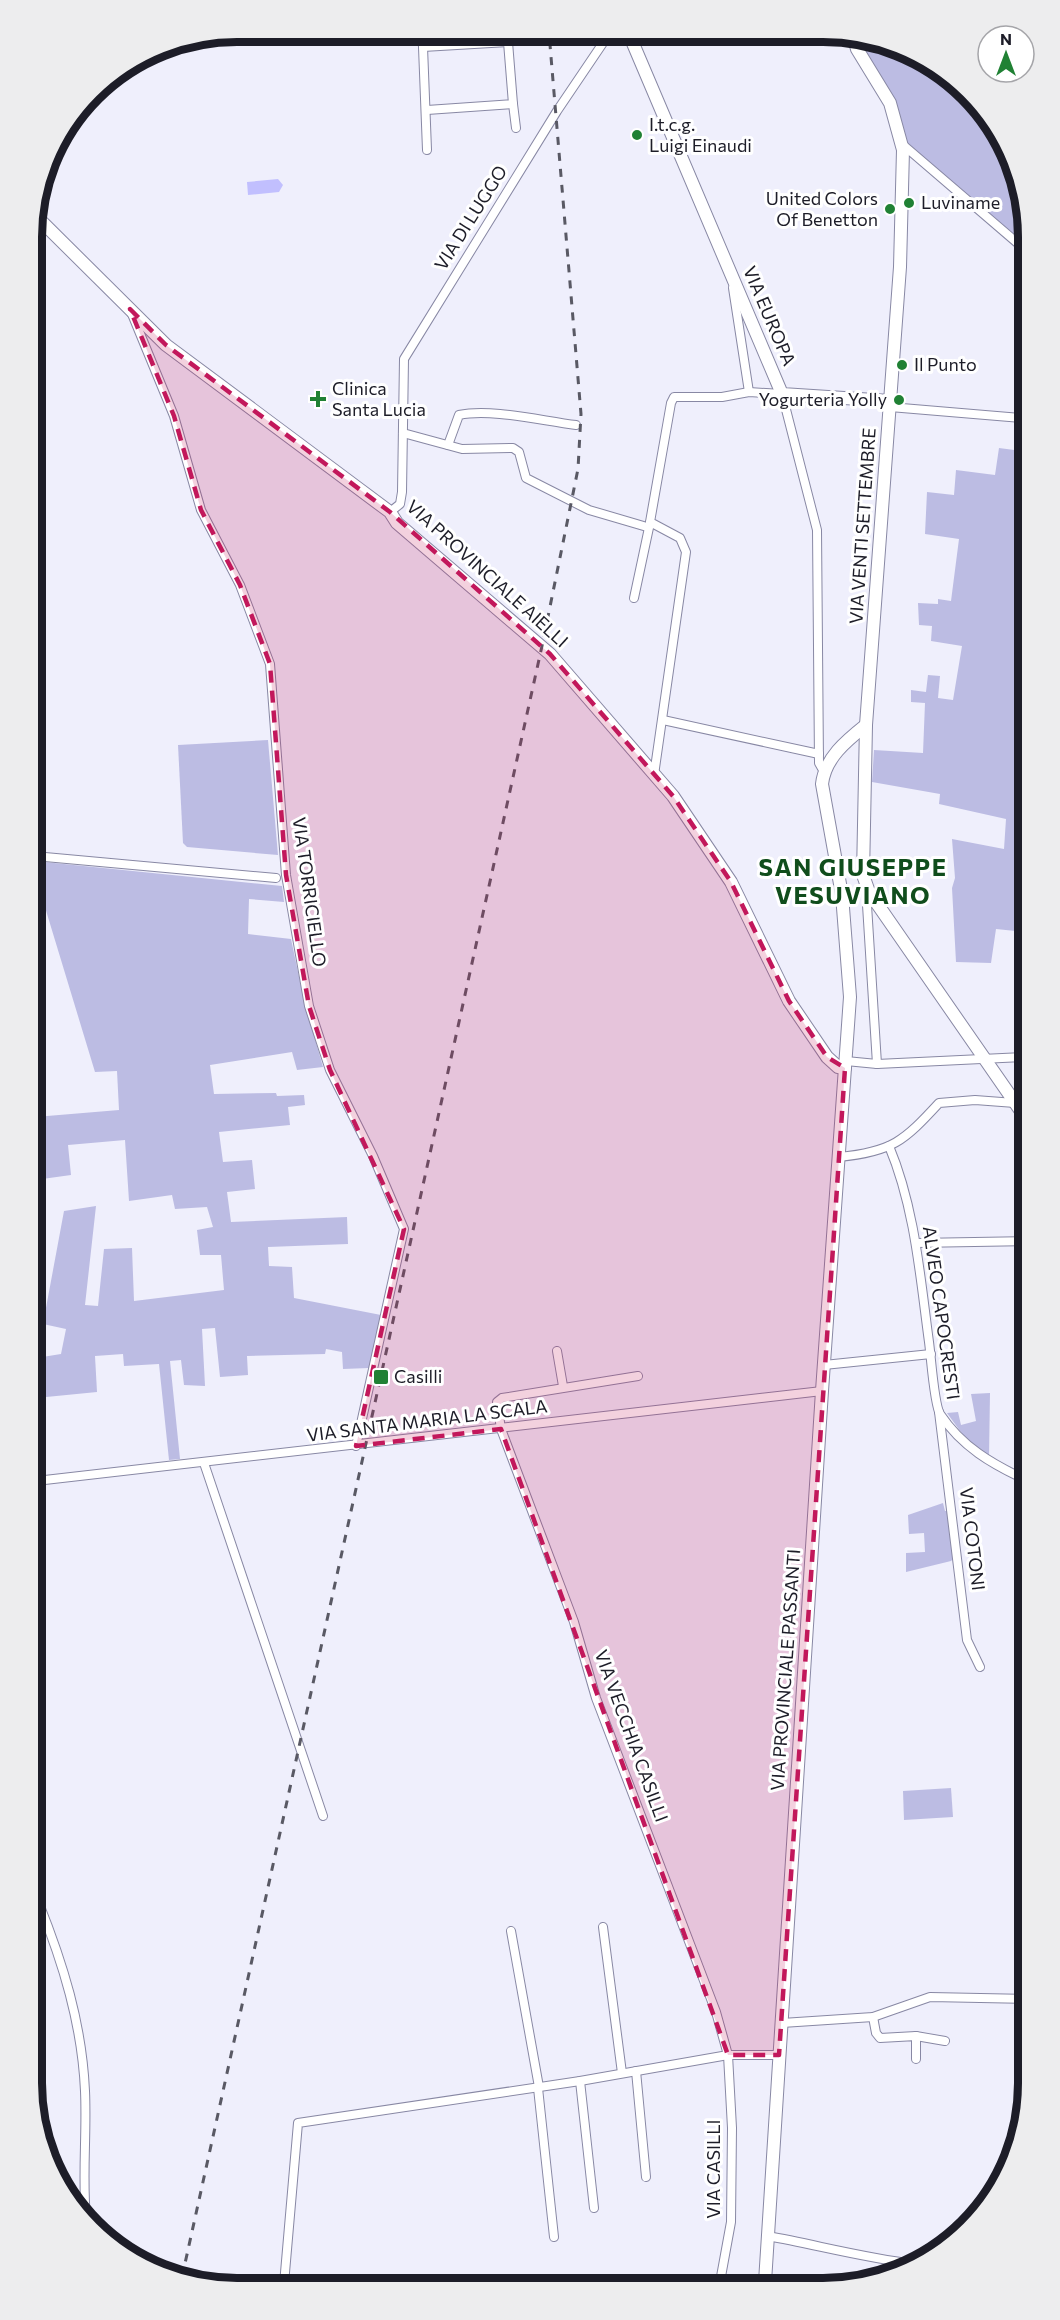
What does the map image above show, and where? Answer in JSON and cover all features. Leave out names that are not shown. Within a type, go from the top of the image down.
[{"type":"main road","name":"VIA EUROPA","points":[[631,42],[782,394]]},
{"type":"main road","points":[[853,45],[857,49]]},
{"type":"main road","name":"VIA VENTI SETTEMBRE","points":[[857,49],[890,103],[902,147],[900,267],[866,725],[863,875],[869,892]]},
{"type":"main road","name":"VIA PROVINCIALE AIELLI","points":[[42,222],[166,345],[390,512],[398,523],[550,654],[673,796],[731,882],[789,1001],[827,1057],[838,1067],[846,1064]]},
{"type":"main road","points":[[782,394],[890,404]]},
{"type":"main road","points":[[824,770],[846,742],[866,725]]},
{"type":"main road","name":"VIA PROVINCIALE PASSANTI","points":[[765,2278],[822,1391],[850,997],[842,895],[825,814],[824,770]]},
{"type":"main road","points":[[869,892],[924,973],[987,1059],[1018,1107]]},
{"type":"street","points":[[423,42],[428,150]]},
{"type":"street","points":[[423,47],[470,42]]},
{"type":"street","points":[[508,42],[516,128]]},
{"type":"street","name":"VIA DI LUGGO","points":[[390,512],[400,504],[402,492],[404,359],[550,121],[604,42]]},
{"type":"street","points":[[427,110],[513,104]]},
{"type":"street","points":[[902,147],[1018,244]]},
{"type":"street","points":[[731,273],[749,392]]},
{"type":"street","name":"VIA TORRICIELLO","points":[[130,309],[174,416],[201,510],[240,585],[270,664],[286,875],[309,1006],[330,1070],[373,1156],[404,1229],[356,1446]]},
{"type":"street","points":[[634,598],[670,403],[674,397],[722,397],[749,392],[782,394]]},
{"type":"street","name":"VIA EUROPA","points":[[782,394],[817,530],[819,763],[824,770]]},
{"type":"street","points":[[890,404],[1018,418]]},
{"type":"street","points":[[448,445],[459,415],[463,414],[488,414],[576,425]]},
{"type":"street","points":[[403,433],[462,449],[513,448],[519,452],[526,478],[589,510],[649,524],[680,538],[686,552],[654,775]]},
{"type":"street","points":[[663,720],[819,754]]},
{"type":"street","name":"VIA TORRICIELLO","points":[[42,857],[276,878]]},
{"type":"street","points":[[869,892],[867,905],[877,1064]]},
{"type":"street","points":[[846,1064],[1018,1057]]},
{"type":"street","points":[[839,1157],[857,1155],[889,1146],[909,1135],[939,1103],[975,1100],[1015,1103]]},
{"type":"street","name":"ALVEO CAPOCRESTI","points":[[889,1146],[902,1178],[916,1243],[939,1412],[969,1448],[989,1463],[1018,1476]]},
{"type":"street","points":[[916,1243],[1018,1241]]},
{"type":"street","points":[[557,1351],[563,1386]]},
{"type":"street","points":[[824,1365],[930,1354]]},
{"type":"street","name":"VIA VECCHIA CASILLI","points":[[638,1376],[563,1386],[502,1398],[497,1402],[496,1407],[501,1429],[545,1540],[574,1622],[596,1698],[716,2012],[728,2055]]},
{"type":"street","name":"VIA SANTA MARIA LA SCALA","points":[[42,1480],[822,1391]]},
{"type":"street","name":"VIA COTONI","points":[[939,1412],[967,1640],[980,1667]]},
{"type":"street","points":[[204,1463],[323,1815]]},
{"type":"street","points":[[42,1912],[67,1978],[79,2029],[86,2092],[83,2185],[85,2206]]},
{"type":"street","points":[[603,1927],[622,2073]]},
{"type":"street","points":[[511,1931],[538,2087],[554,2237]]},
{"type":"street","points":[[782,2023],[873,2017],[930,1996],[1018,1999]]},
{"type":"street","points":[[873,2017],[876,2033],[880,2038],[916,2036],[945,2041]]},
{"type":"street","points":[[916,2036],[916,2059]]},
{"type":"street","points":[[285,2278],[298,2123],[580,2081],[728,2055],[779,2055]]},
{"type":"street","name":"VIA CASILLI","points":[[721,2278],[731,2222],[732,2128],[728,2055]]},
{"type":"street","points":[[636,2071],[646,2177]]},
{"type":"street","points":[[580,2081],[594,2208]]},
{"type":"street","points":[[768,2236],[845,2250],[874,2259],[899,2262]]},
{"type":"highlighted area","points":[[130,309],[166,345],[390,512],[550,654],[673,796],[731,882],[789,1001],[827,1057],[845,1068],[779,2055],[728,2055],[501,1429],[356,1446],[404,1229],[330,1070],[309,1006],[286,875],[270,664],[240,585],[201,510],[174,416]]},
{"type":"shaded area","points":[[860,46],[886,52],[909,62],[952,90],[970,108],[998,151],[1008,174],[1016,212],[1018,240],[905,141]]},
{"type":"shaded area","points":[[278,179],[283,185],[279,192],[248,195],[247,182]]},
{"type":"shaded area","points":[[999,448],[1018,450],[1018,931],[996,929],[991,963],[956,962],[952,839],[1004,849],[1006,819],[939,804],[940,794],[872,782],[874,750],[923,753],[925,703],[911,702],[911,690],[926,692],[928,675],[940,676],[938,698],[953,700],[962,646],[931,641],[932,626],[919,625],[918,603],[938,604],[938,599],[951,601],[959,539],[925,534],[927,492],[954,495],[956,470],[995,475]]},
{"type":"shaded area","points":[[268,740],[278,855],[187,847],[183,843],[178,745]]},
{"type":"shaded area","points":[[42,862],[282,886],[284,902],[249,899],[248,934],[291,939],[304,1000],[323,1067],[297,1070],[292,1052],[210,1065],[214,1094],[304,1095],[305,1105],[288,1107],[290,1125],[219,1132],[223,1162],[252,1160],[255,1189],[227,1192],[231,1222],[347,1217],[348,1244],[268,1247],[269,1266],[292,1267],[294,1298],[381,1315],[369,1368],[343,1369],[342,1352],[326,1349],[325,1354],[247,1356],[248,1375],[220,1377],[215,1328],[202,1329],[205,1386],[184,1385],[181,1360],[170,1361],[180,1459],[169,1460],[159,1364],[124,1366],[123,1354],[95,1356],[97,1392],[42,1397],[42,1357],[61,1354],[66,1329],[43,1324],[64,1211],[96,1206],[85,1305],[98,1306],[104,1249],[132,1248],[134,1301],[224,1290],[221,1255],[200,1255],[197,1230],[213,1227],[207,1207],[175,1209],[172,1195],[129,1201],[125,1140],[68,1145],[71,1175],[42,1179],[42,1116],[119,1110],[117,1071],[95,1072],[42,897]]},
{"type":"shaded area","points":[[990,1393],[989,1457],[963,1435],[947,1413],[958,1412],[961,1425],[976,1421],[971,1394]]},
{"type":"shaded area","points":[[943,1503],[945,1511],[948,1511],[955,1557],[951,1561],[906,1572],[906,1553],[925,1552],[924,1533],[909,1534],[908,1515]]},
{"type":"shaded area","points":[[951,1788],[953,1817],[904,1820],[903,1791]]},
{"type":"railway","points":[[183,2270],[542,646],[578,469],[581,414],[550,42]]},
{"type":"place","name":"I.t.c.g. Luigi Einaudi","points":[[637,135]]},
{"type":"place","name":"Luviname","points":[[909,203]]},
{"type":"place","name":"United Colors Of Benetton","points":[[890,209]]},
{"type":"place","name":"Il Punto","points":[[902,365]]},
{"type":"place","name":"Clinica Santa Lucia","points":[[318,399]]},
{"type":"place","name":"Yogurteria Yolly","points":[[899,400]]},
{"type":"place","name":"Casilli","points":[[381,1377]]},
{"type":"district","name":"SAN GIUSEPPE VESUVIANO","points":[[853,882]]}]
